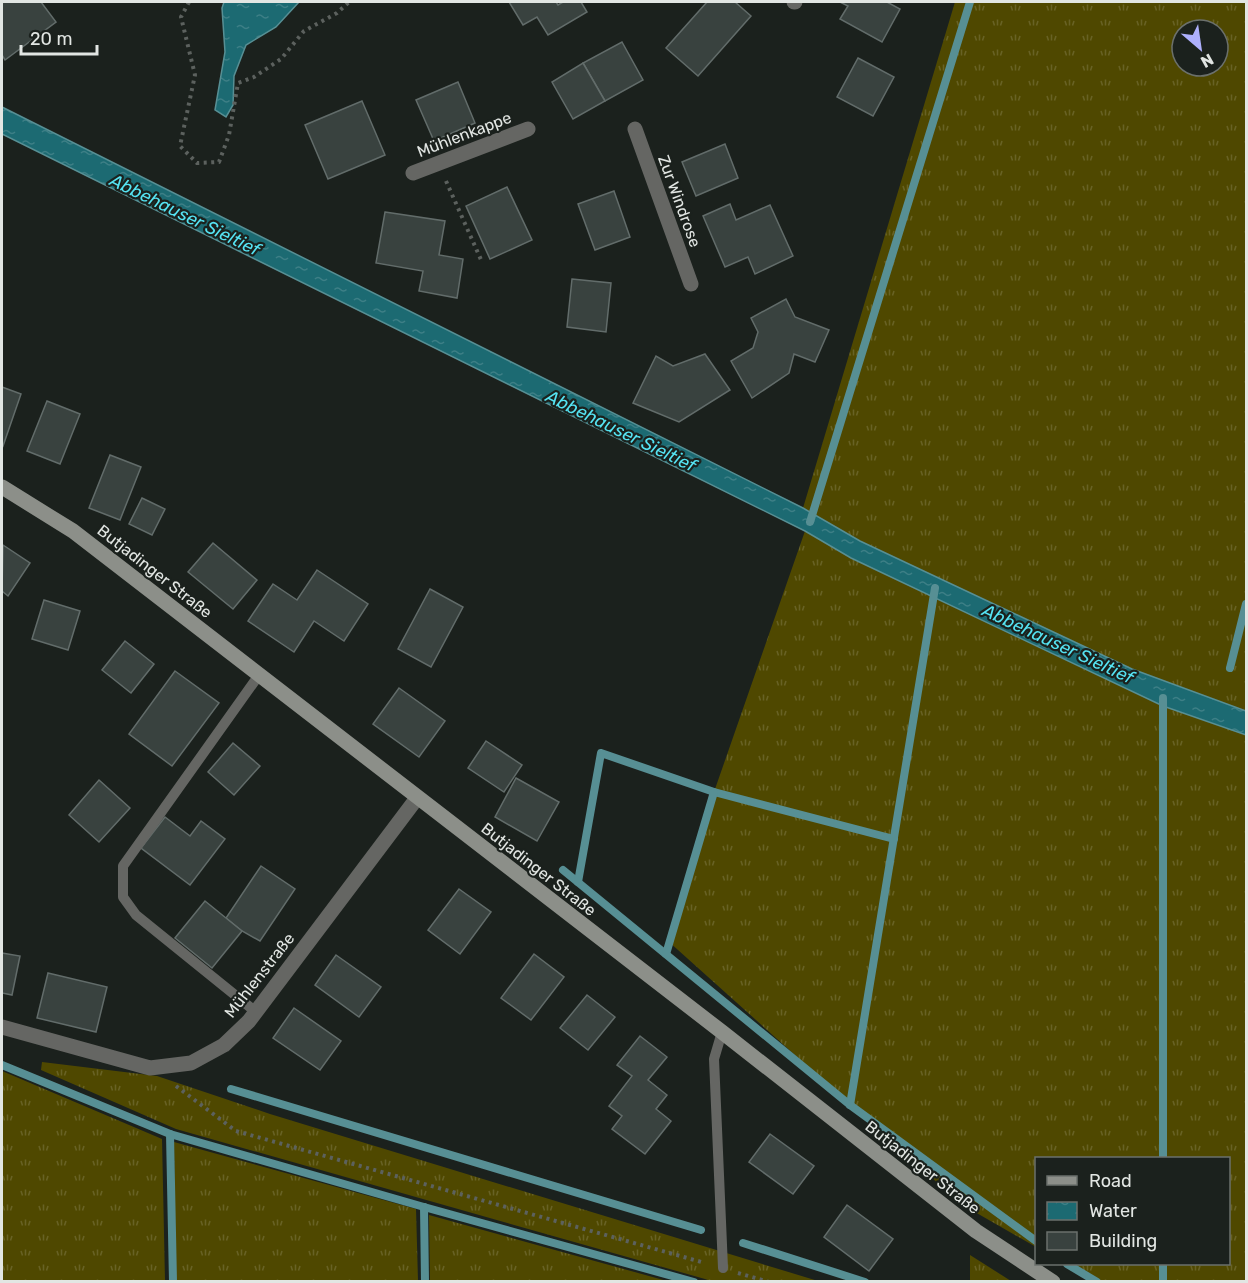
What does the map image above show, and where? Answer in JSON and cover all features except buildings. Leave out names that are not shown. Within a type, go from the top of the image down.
[{"type":"main road","name":"Butjadinger Straße","points":[[2,487],[73,531],[976,1231],[1053,1281]]},
{"type":"street","name":"Mühlenkappe","points":[[414,173],[528,129]]},
{"type":"street","name":"Zur Windrose","points":[[635,129],[691,284]]},
{"type":"street","name":"Mühlenstraße","points":[[2,1027],[150,1068],[191,1063],[224,1045],[256,1012],[417,798]]},
{"type":"lane","points":[[256,1012],[136,915],[123,897],[123,866],[259,675]]},
{"type":"lane","points":[[722,1032],[714,1059],[723,1268]]},
{"type":"path","points":[[189,2],[180,17],[195,75],[180,146],[197,163],[219,162],[229,135],[238,83],[254,77],[281,59],[304,31],[337,13],[349,2]]},
{"type":"path","points":[[438,164],[483,262]]},
{"type":"path","points":[[172,1066],[176,1087],[236,1131],[769,1281]]},
{"type":"green space","points":[[955,2],[1246,2],[1246,711],[1132,669],[860,541],[803,508]]},
{"type":"green space","points":[[805,531],[851,558],[1163,706],[1246,735],[1246,1281],[1097,1281],[1067,1265],[1230,1265],[1230,1157],[1035,1157],[1035,1246],[961,1204],[668,941],[714,792]]},
{"type":"green space","points":[[42,1062],[157,1076],[270,1114],[818,1281],[713,1282],[176,1129],[41,1070]]},
{"type":"green space","points":[[2,1071],[162,1139],[165,1281],[2,1281]]},
{"type":"green space","points":[[174,1142],[416,1209],[418,1281],[176,1281]]},
{"type":"green space","points":[[429,1215],[667,1281],[430,1281]]},
{"type":"green space","points":[[970,1255],[1011,1281],[970,1281]]},
{"type":"water","points":[[224,2],[299,2],[276,27],[246,45],[234,76],[233,105],[226,117],[215,110],[225,52],[222,8]]},
{"type":"water","name":"Abbehauser Sieltief","points":[[2,107],[803,508],[860,541],[1132,669],[1246,711],[1246,735],[1163,706],[851,558],[805,531],[2,134]]},
{"type":"waterway","points":[[810,522],[970,2]]},
{"type":"waterway","points":[[850,1105],[935,588]]},
{"type":"waterway","points":[[1230,668],[1246,604]]},
{"type":"waterway","points":[[1163,698],[1163,1157]]},
{"type":"waterway","points":[[578,882],[601,753],[714,792],[894,839]]},
{"type":"waterway","points":[[666,954],[714,792]]},
{"type":"waterway","points":[[563,870],[850,1105],[1035,1240]]},
{"type":"waterway","points":[[2,1065],[170,1134],[694,1282]]},
{"type":"waterway","points":[[231,1089],[701,1230]]},
{"type":"waterway","points":[[170,1134],[173,1282]]},
{"type":"waterway","points":[[424,1207],[425,1282]]},
{"type":"waterway","points":[[743,1243],[865,1282]]},
{"type":"waterway","points":[[1069,1265],[1097,1282]]},
{"type":"waterway","points":[[1163,1265],[1163,1282]]}]
